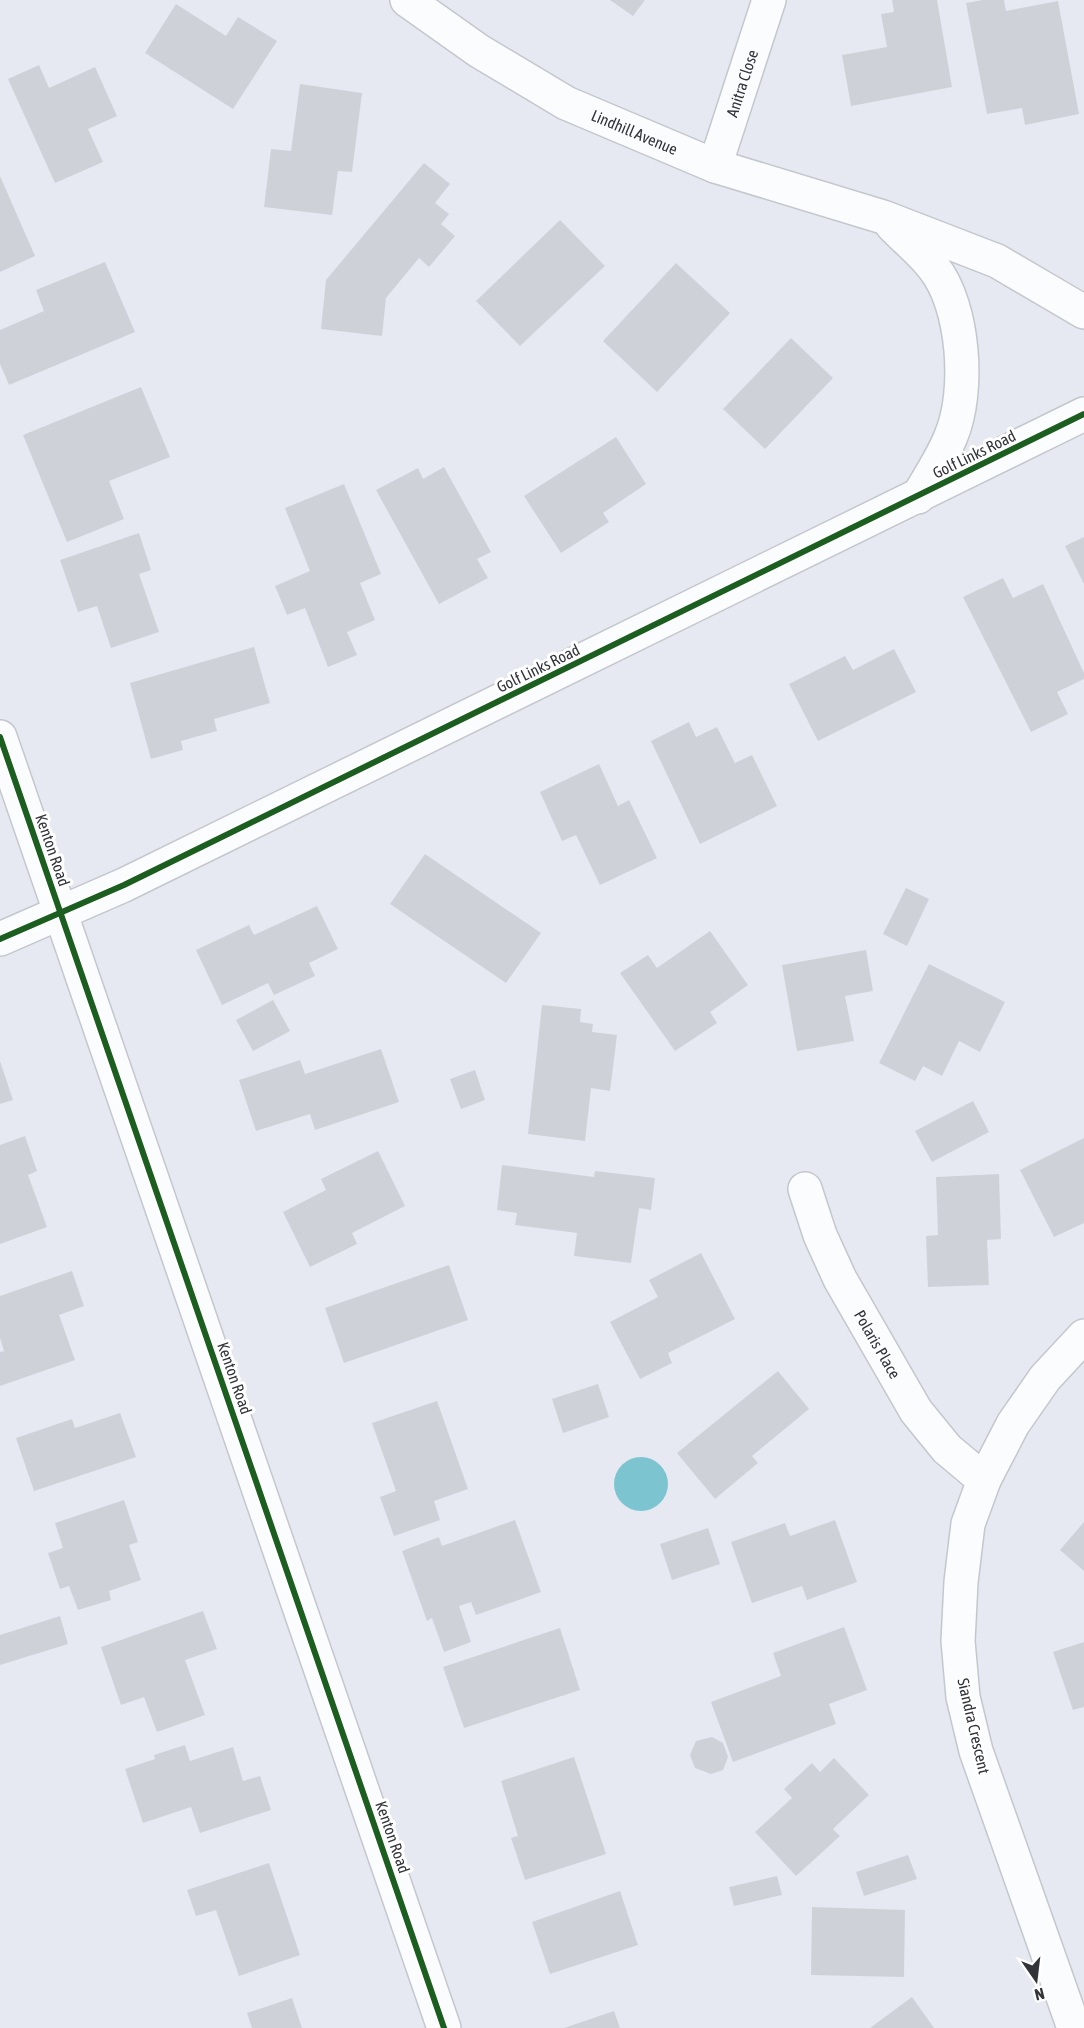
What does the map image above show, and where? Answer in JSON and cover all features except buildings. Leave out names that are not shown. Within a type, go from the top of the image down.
[{"type":"street","name":"Lindhill Avenue","points":[[407,0],[478,51],[566,103],[715,166],[883,217],[997,261],[1084,312]]},
{"type":"street","name":"Anitra Close","points":[[715,166],[769,0]]},
{"type":"street","name":"Lindhill Avenue","points":[[883,217],[935,268],[954,307],[961,349],[960,401],[952,435],[918,497]]},
{"type":"street","name":"Golf Links Road","points":[[0,939],[124,885],[1084,414]]},
{"type":"street","name":"Kenton Road","points":[[0,736],[444,2028]]},
{"type":"street","name":"Polaris Place","points":[[805,1189],[820,1235],[840,1280],[916,1411],[947,1449],[984,1480]]},
{"type":"street","name":"Siandra Crescent","points":[[1074,2028],[976,1751],[963,1697],[958,1641],[961,1582],[968,1524],[984,1480],[1013,1424],[1045,1378],[1084,1336]]},
{"type":"water","points":[[641,1457],[651,1459],[660,1465],[666,1474],[668,1484],[666,1494],[660,1503],[651,1509],[641,1511],[631,1509],[622,1503],[616,1494],[614,1484],[616,1474],[622,1465],[631,1459]]},
{"type":"cycle path","points":[[0,939],[124,885],[1084,414]]},
{"type":"cycle path","points":[[0,737],[444,2028]]}]
